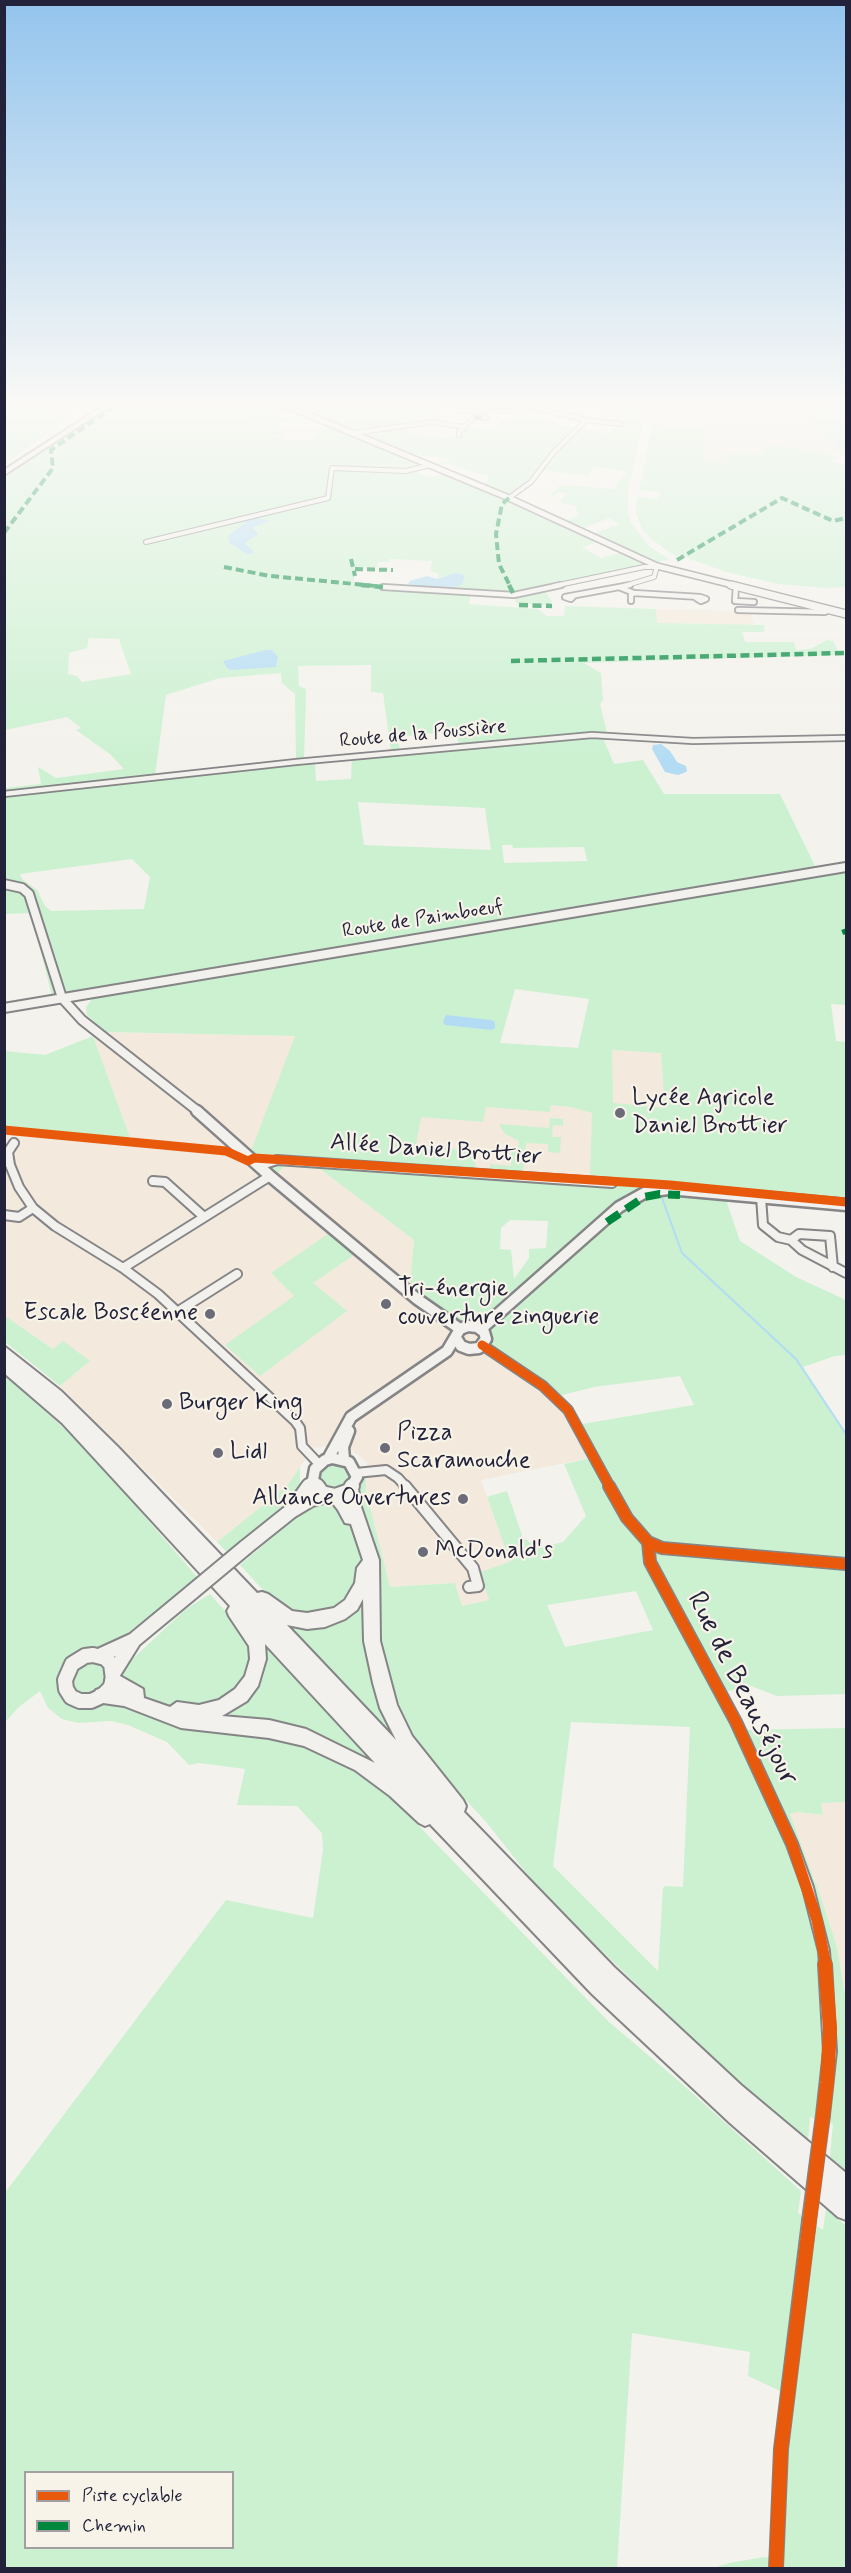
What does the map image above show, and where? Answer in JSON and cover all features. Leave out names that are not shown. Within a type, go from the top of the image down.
[{"type":"highway","points":[[4,1351],[69,1407],[186,1527],[566,1933],[650,2016],[734,2092],[846,2187]]},
{"type":"highway","points":[[4,1364],[66,1419],[566,1954],[737,2116],[846,2209]]},
{"type":"highway","points":[[354,1480],[353,1507],[370,1560],[372,1641],[381,1683],[389,1708],[406,1742],[459,1809],[463,1824]]},
{"type":"highway","points":[[186,1527],[205,1538],[274,1609],[298,1620],[325,1619],[339,1614],[351,1605],[360,1592],[365,1577],[363,1561],[349,1515],[344,1505],[331,1496]]},
{"type":"highway","points":[[114,1676],[130,1692],[186,1712],[210,1712],[232,1702],[241,1695],[252,1680],[257,1666],[256,1645],[248,1627],[215,1588],[214,1576]]},
{"type":"highway","points":[[102,1696],[124,1698],[181,1720],[269,1729],[323,1744],[361,1764],[383,1779],[415,1807],[468,1861],[480,1864]]},
{"type":"street","points":[[146,542],[220,524]]},
{"type":"street","points":[[565,524],[656,567],[846,614]]},
{"type":"street","points":[[383,587],[514,595],[644,567],[656,567]]},
{"type":"street","points":[[574,596],[621,588],[654,577],[656,567]]},
{"type":"street","points":[[736,586],[735,601],[754,602]]},
{"type":"street","points":[[621,588],[634,593],[696,598]]},
{"type":"street","points":[[632,601],[631,595],[634,593]]},
{"type":"street","points":[[738,610],[825,612],[829,610]]},
{"type":"street","name":"Route de la Poussière","points":[[4,794],[296,762],[592,735],[693,741],[846,738]]},
{"type":"street","name":"Route de Paimboeuf","points":[[4,1008],[846,867]]},
{"type":"street","points":[[4,884],[22,888],[29,894],[62,998],[95,1033],[184,1099],[258,1166],[458,1333]]},
{"type":"street","points":[[78,1016],[85,994]]},
{"type":"street","points":[[14,1143],[8,1152],[10,1165],[19,1187],[33,1208],[56,1227],[123,1268],[177,1312],[296,1421],[300,1428],[302,1446],[323,1462],[344,1459],[353,1466],[354,1480]]},
{"type":"street","name":"Allée Daniel Brottier","points":[[258,1166],[277,1160],[612,1183]]},
{"type":"street","points":[[123,1268],[270,1176]]},
{"type":"street","points":[[153,1180],[165,1182],[204,1217]]},
{"type":"street","points":[[481,1329],[619,1206],[638,1194],[650,1190],[668,1189],[846,1205]]},
{"type":"street","points":[[761,1197],[763,1225],[778,1237],[791,1240],[802,1250],[846,1273]]},
{"type":"street","points":[[4,1215],[19,1217],[33,1208]]},
{"type":"street","points":[[791,1240],[799,1234],[830,1236],[833,1266]]},
{"type":"street","points":[[177,1312],[237,1274]]},
{"type":"street","points":[[291,1510],[313,1480],[315,1469],[323,1462],[351,1417],[447,1351],[458,1333],[468,1326],[481,1329],[486,1335],[482,1345],[474,1349],[464,1348],[458,1344],[458,1333]]},
{"type":"street","name":"Rue de Beauséjour","points":[[482,1345],[543,1386],[568,1410],[627,1518],[648,1542],[650,1562],[736,1722],[785,1829],[808,1888],[824,1951],[830,2006],[830,2051],[781,2449],[776,2568]]},
{"type":"street","points":[[344,1459],[345,1438],[354,1422],[464,1348]]},
{"type":"street","points":[[134,1640],[110,1688],[102,1696],[91,1701],[80,1701],[71,1697],[66,1689],[65,1680],[67,1671],[79,1659],[99,1656],[134,1640],[291,1510],[311,1499],[345,1493],[354,1480],[386,1470],[398,1478],[473,1568],[478,1586],[469,1587]]},
{"type":"street","points":[[313,1480],[317,1490],[331,1496]]},
{"type":"street","points":[[648,1542],[662,1548],[679,1550],[846,1564]]},
{"type":"street","points":[[99,1656],[111,1664],[114,1676]]},
{"type":"shaded area","points":[[656,609],[751,611],[754,625],[657,623]]},
{"type":"shaded area","points":[[105,1032],[296,1036],[284,1166],[320,1169],[414,1240],[460,1322],[472,1321],[489,1331],[522,1367],[562,1395],[578,1416],[600,1456],[481,1480],[510,1562],[489,1600],[462,1606],[455,1583],[390,1587],[366,1490],[367,1462],[352,1450],[329,1446],[313,1448],[287,1486],[217,1542],[60,1386],[90,1361],[53,1349],[5,1316],[5,1134],[222,1154],[222,1146],[130,1139],[93,1036]]},
{"type":"shaded area","name":"Lycée Agricole Daniel Brottier","points":[[402,1038],[846,1063],[846,1200],[618,1178],[387,1164]]},
{"type":"shaded area","points":[[846,1802],[846,2001],[837,1947],[790,1814],[797,1812],[822,1815],[820,1803]]},
{"type":"green space","points":[[5,524],[561,524],[599,542],[582,547],[601,558],[624,552],[650,564],[542,587],[552,601],[550,605],[516,603],[515,598],[509,596],[471,594],[469,604],[538,609],[547,616],[564,616],[565,606],[656,609],[657,623],[765,625],[764,632],[742,632],[745,642],[794,642],[796,650],[810,649],[827,640],[833,641],[840,655],[584,663],[601,673],[603,700],[600,704],[608,737],[603,738],[614,764],[643,760],[664,794],[780,794],[816,868],[846,864],[846,1005],[831,1004],[836,1041],[845,1042],[846,1046],[846,1200],[722,1188],[740,1241],[796,1277],[846,1300],[846,1355],[835,1356],[803,1367],[846,1433],[846,1694],[777,1696],[751,1686],[719,1693],[736,1730],[846,1728],[846,1802],[821,1803],[823,1815],[797,1812],[790,1814],[837,1947],[846,2001],[846,2171],[830,2157],[833,2124],[810,2117],[808,2143],[693,2039],[543,1894],[487,1823],[410,1739],[401,1746],[285,1623],[276,1604],[240,1565],[302,1512],[318,1503],[331,1505],[347,1498],[356,1490],[362,1478],[366,1477],[366,1490],[390,1587],[455,1583],[462,1606],[489,1600],[480,1572],[510,1562],[487,1497],[507,1491],[523,1538],[540,1548],[563,1542],[586,1516],[564,1464],[600,1456],[582,1424],[694,1405],[680,1376],[594,1387],[562,1395],[492,1346],[488,1331],[472,1321],[460,1322],[448,1317],[410,1286],[414,1240],[320,1169],[284,1166],[277,1174],[251,1151],[295,1036],[105,1032],[87,1015],[86,1007],[92,999],[87,990],[52,996],[31,913],[5,914],[5,788],[41,784],[38,767],[56,778],[124,769],[110,754],[76,730],[81,728],[67,717],[5,730]],"holes":[[[390,559],[432,561],[430,571],[439,574],[438,579],[446,575],[434,588],[410,586],[407,590],[354,584],[354,568],[377,567],[378,562],[389,562]],[[89,638],[119,639],[131,674],[82,682],[77,676],[68,674],[69,653],[87,648]],[[371,665],[371,692],[383,693],[391,751],[352,755],[351,779],[316,781],[315,764],[266,769],[265,764],[155,775],[166,695],[220,678],[281,673],[282,683],[295,694],[296,760],[304,759],[306,689],[299,686],[298,666]],[[456,731],[459,745],[400,750],[397,737]],[[358,802],[485,808],[491,850],[364,845]],[[502,845],[512,845],[513,848],[584,847],[587,861],[504,863]],[[132,859],[150,877],[144,909],[51,911],[45,906],[37,890],[23,880],[20,874]],[[515,989],[589,999],[578,1048],[500,1043]],[[612,1050],[661,1053],[665,1108],[613,1103]],[[551,1105],[571,1107],[592,1113],[590,1177],[475,1169],[477,1151],[416,1145],[421,1117],[483,1122],[486,1107],[550,1112]],[[510,1220],[548,1221],[546,1248],[529,1249],[529,1258],[514,1279],[511,1250],[500,1249],[501,1228]],[[636,1591],[653,1630],[565,1647],[547,1605]],[[571,1722],[690,1727],[683,1887],[665,1886],[663,1888],[658,1971],[553,1866]]]},
{"type":"green space","points":[[570,524],[594,524],[581,529]]},
{"type":"green space","points":[[619,524],[632,524],[650,547],[669,559],[656,563],[593,534]]},
{"type":"green space","points":[[640,524],[846,524],[846,587],[825,588],[778,584],[726,572],[679,555],[676,557],[651,539]]},
{"type":"green space","points":[[93,1036],[130,1138],[222,1146],[223,1154],[5,1134],[5,1051],[45,1055]]},
{"type":"green space","points":[[550,1118],[563,1119],[563,1126],[553,1125],[552,1137],[561,1137],[560,1153],[548,1152],[548,1144],[526,1143],[523,1171],[490,1168],[490,1164],[511,1166],[512,1148],[518,1148],[519,1141],[505,1134],[499,1124],[549,1128]]},
{"type":"green space","points":[[328,1234],[354,1255],[313,1283],[347,1311],[260,1376],[225,1345],[294,1296],[271,1273]]},
{"type":"green space","points":[[5,1316],[53,1349],[63,1341],[90,1361],[60,1386],[5,1342]]},
{"type":"green space","points":[[5,1375],[85,1447],[198,1578],[124,1636],[110,1643],[126,1665],[186,1609],[210,1594],[242,1630],[262,1639],[346,1734],[383,1770],[387,1793],[608,2021],[801,2191],[798,2213],[823,2230],[826,2209],[846,2226],[846,2568],[714,2568],[764,2557],[781,2560],[783,2480],[793,2397],[748,2376],[750,2352],[632,2333],[617,2568],[5,2568],[4,2194],[226,1900],[313,1918],[323,1850],[322,1833],[297,1806],[237,1805],[245,1769],[199,1763],[189,1765],[167,1742],[128,1725],[111,1721],[78,1723],[62,1719],[48,1708],[40,1691],[19,1707],[5,1722]]},
{"type":"green space","points":[[330,1462],[346,1465],[351,1474],[345,1487],[330,1490],[318,1482],[318,1472]]},
{"type":"green space","points":[[300,1467],[300,1486],[293,1497],[228,1553],[217,1542],[287,1486]]},
{"type":"water","points":[[243,524],[262,524],[252,528],[258,533],[245,543],[255,553],[247,554],[228,542],[230,540],[227,537]]},
{"type":"water","points":[[455,573],[465,575],[463,583],[459,586],[434,588],[408,584],[410,581],[427,576],[437,579]]},
{"type":"water","points":[[272,650],[278,657],[276,667],[231,670],[223,661]]},
{"type":"water","points":[[661,744],[670,751],[677,762],[686,766],[687,771],[678,775],[665,772],[652,749],[653,745]]},
{"type":"water","points":[[446,1015],[491,1020],[495,1022],[495,1028],[492,1030],[445,1025],[443,1022]]},
{"type":"waterway","points":[[662,1198],[682,1253],[796,1359],[846,1434]]},
{"type":"marked path","points":[[4,533],[11,524]]},
{"type":"marked path","points":[[498,524],[496,534],[499,564],[514,595]]},
{"type":"marked path","points":[[677,560],[738,524]]},
{"type":"marked path","points":[[351,559],[355,576]]},
{"type":"marked path","points":[[224,567],[270,576],[383,587]]},
{"type":"marked path","points":[[355,569],[393,570]]},
{"type":"marked path","points":[[519,605],[552,606]]},
{"type":"marked path","points":[[511,661],[846,653]]},
{"type":"marked path","points":[[844,929],[846,934]]},
{"type":"marked path","points":[[607,1222],[644,1197],[660,1194],[680,1195]]},
{"type":"cycle path","points":[[4,1130],[226,1151],[248,1161],[254,1158],[670,1185],[846,1202]]},
{"type":"cycle path","points":[[482,1345],[543,1386],[568,1410],[627,1518],[648,1542],[662,1548],[679,1550],[846,1564]]},
{"type":"cycle path","points":[[648,1542],[650,1562],[736,1722],[792,1844],[817,1920],[828,1978],[830,2029],[827,2083],[781,2449],[776,2568]]},
{"type":"place","name":"Lycée Agricole Daniel Brottier","points":[[620,1113]]},
{"type":"place","name":"Tri-énergie couverture zinguerie","points":[[386,1304]]},
{"type":"place","name":"Escale Boscéenne","points":[[210,1314]]},
{"type":"place","name":"Burger King","points":[[167,1404]]},
{"type":"place","name":"Pizza Scaramouche","points":[[385,1448]]},
{"type":"place","name":"Lidl","points":[[218,1453]]},
{"type":"place","name":"Alliance Ouvertures","points":[[463,1499]]},
{"type":"place","name":"McDonald's","points":[[423,1552]]}]
